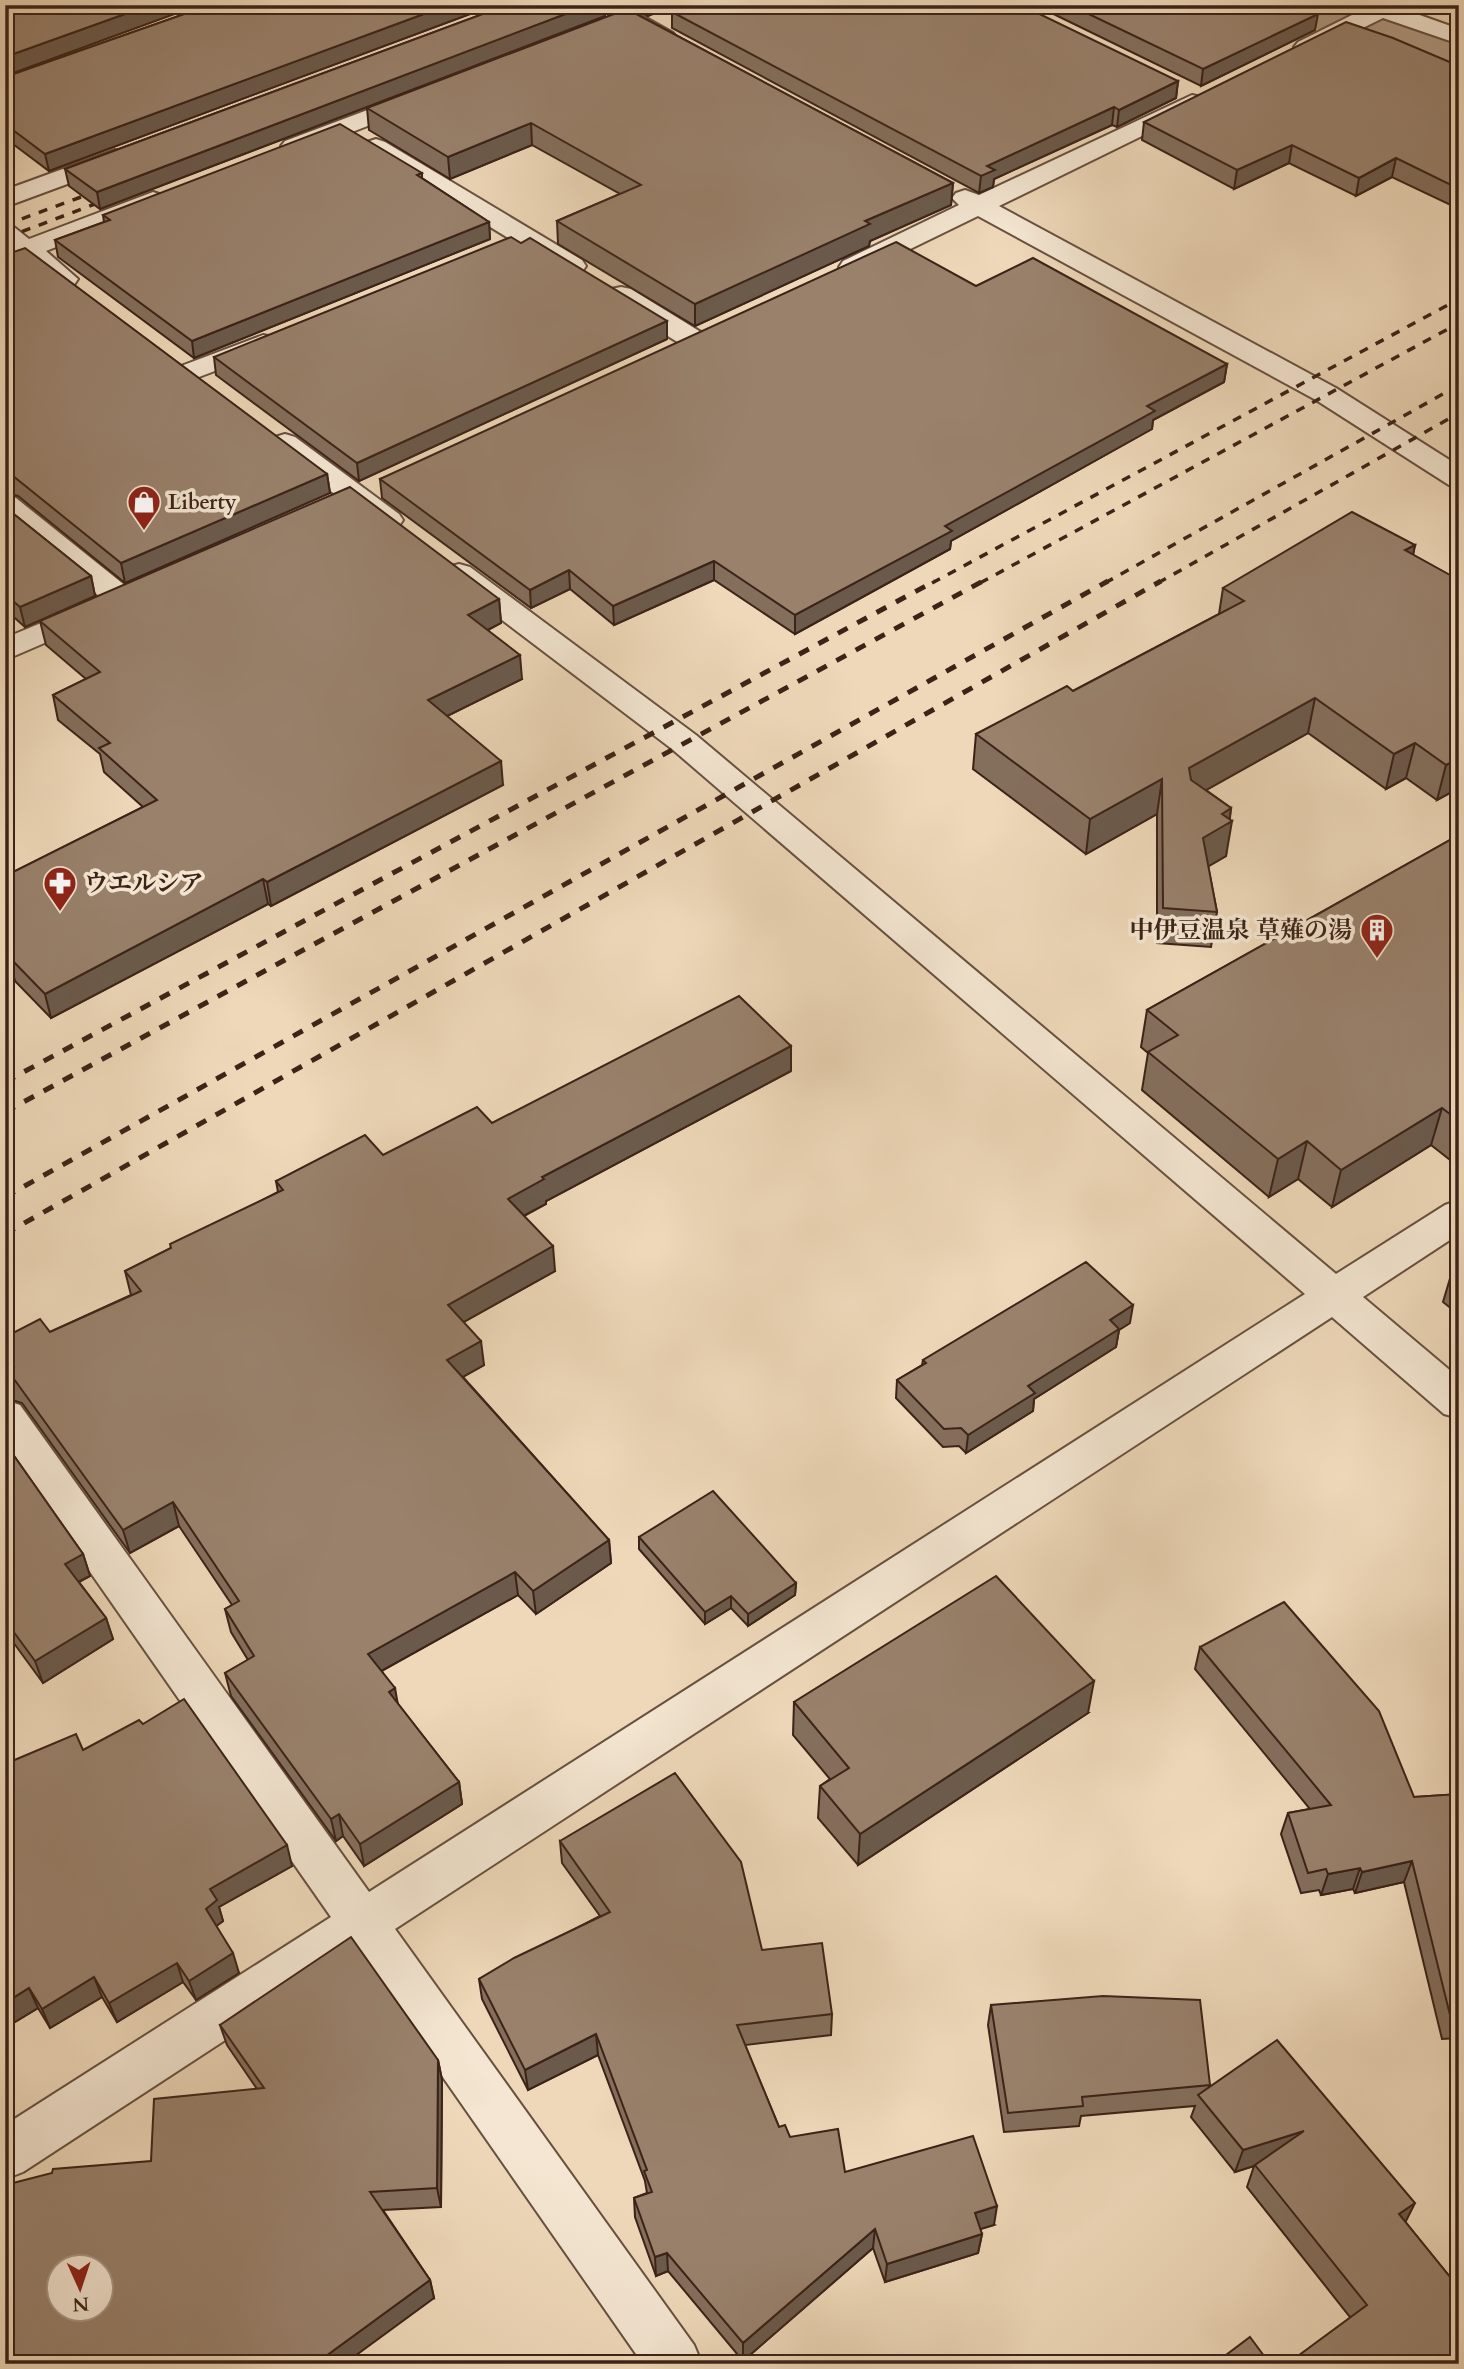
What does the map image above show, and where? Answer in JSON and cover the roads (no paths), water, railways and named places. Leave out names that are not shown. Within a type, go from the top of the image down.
[{"type":"street","points":[[1283,58],[1381,7],[1459,37]]},
{"type":"street","points":[[604,17],[648,22],[682,47]]},
{"type":"street","points":[[1308,17],[1366,38]]},
{"type":"street","points":[[832,276],[982,206],[1206,95],[1177,86]]},
{"type":"street","points":[[267,156],[447,87]]},
{"type":"street","points":[[343,127],[598,281],[707,334],[669,351]]},
{"type":"street","points":[[5,199],[137,150]]},
{"type":"street","points":[[5,168],[33,189]]},
{"type":"street","points":[[946,188],[1326,394],[1459,479]]},
{"type":"street","points":[[12,247],[178,191]]},
{"type":"street","points":[[499,247],[524,237]]},
{"type":"street","points":[[12,247],[92,299]]},
{"type":"street","points":[[191,372],[293,331]]},
{"type":"street","points":[[268,430],[684,742],[1459,1402]]},
{"type":"street","points":[[5,504],[133,592],[5,650]]},
{"type":"street","points":[[5,2154],[1459,1215]]},
{"type":"street","points":[[5,1417],[362,1925],[676,2364]]},
{"type":"waterway","points":[[1312,5],[1459,59]]},
{"type":"railway","points":[[585,18],[618,5]]},
{"type":"railway","points":[[5,225],[100,190]]},
{"type":"railway","points":[[5,238],[111,198]]},
{"type":"railway","points":[[932,583],[1459,299]]},
{"type":"railway","points":[[980,583],[1459,323]]},
{"type":"railway","points":[[1105,583],[1459,385]]},
{"type":"railway","points":[[1158,583],[1459,413]]},
{"type":"railway","points":[[5,1082],[935,581]]},
{"type":"railway","points":[[5,1112],[983,581]]},
{"type":"railway","points":[[5,1197],[1108,581]]},
{"type":"railway","points":[[5,1234],[1161,581]]},
{"type":"place","name":"Liberty","points":[[144,532]]},
{"type":"place","name":"ウエルシア","points":[[60,913]]},
{"type":"place","name":"中伊豆温泉 草薙の湯","points":[[1377,960]]}]
